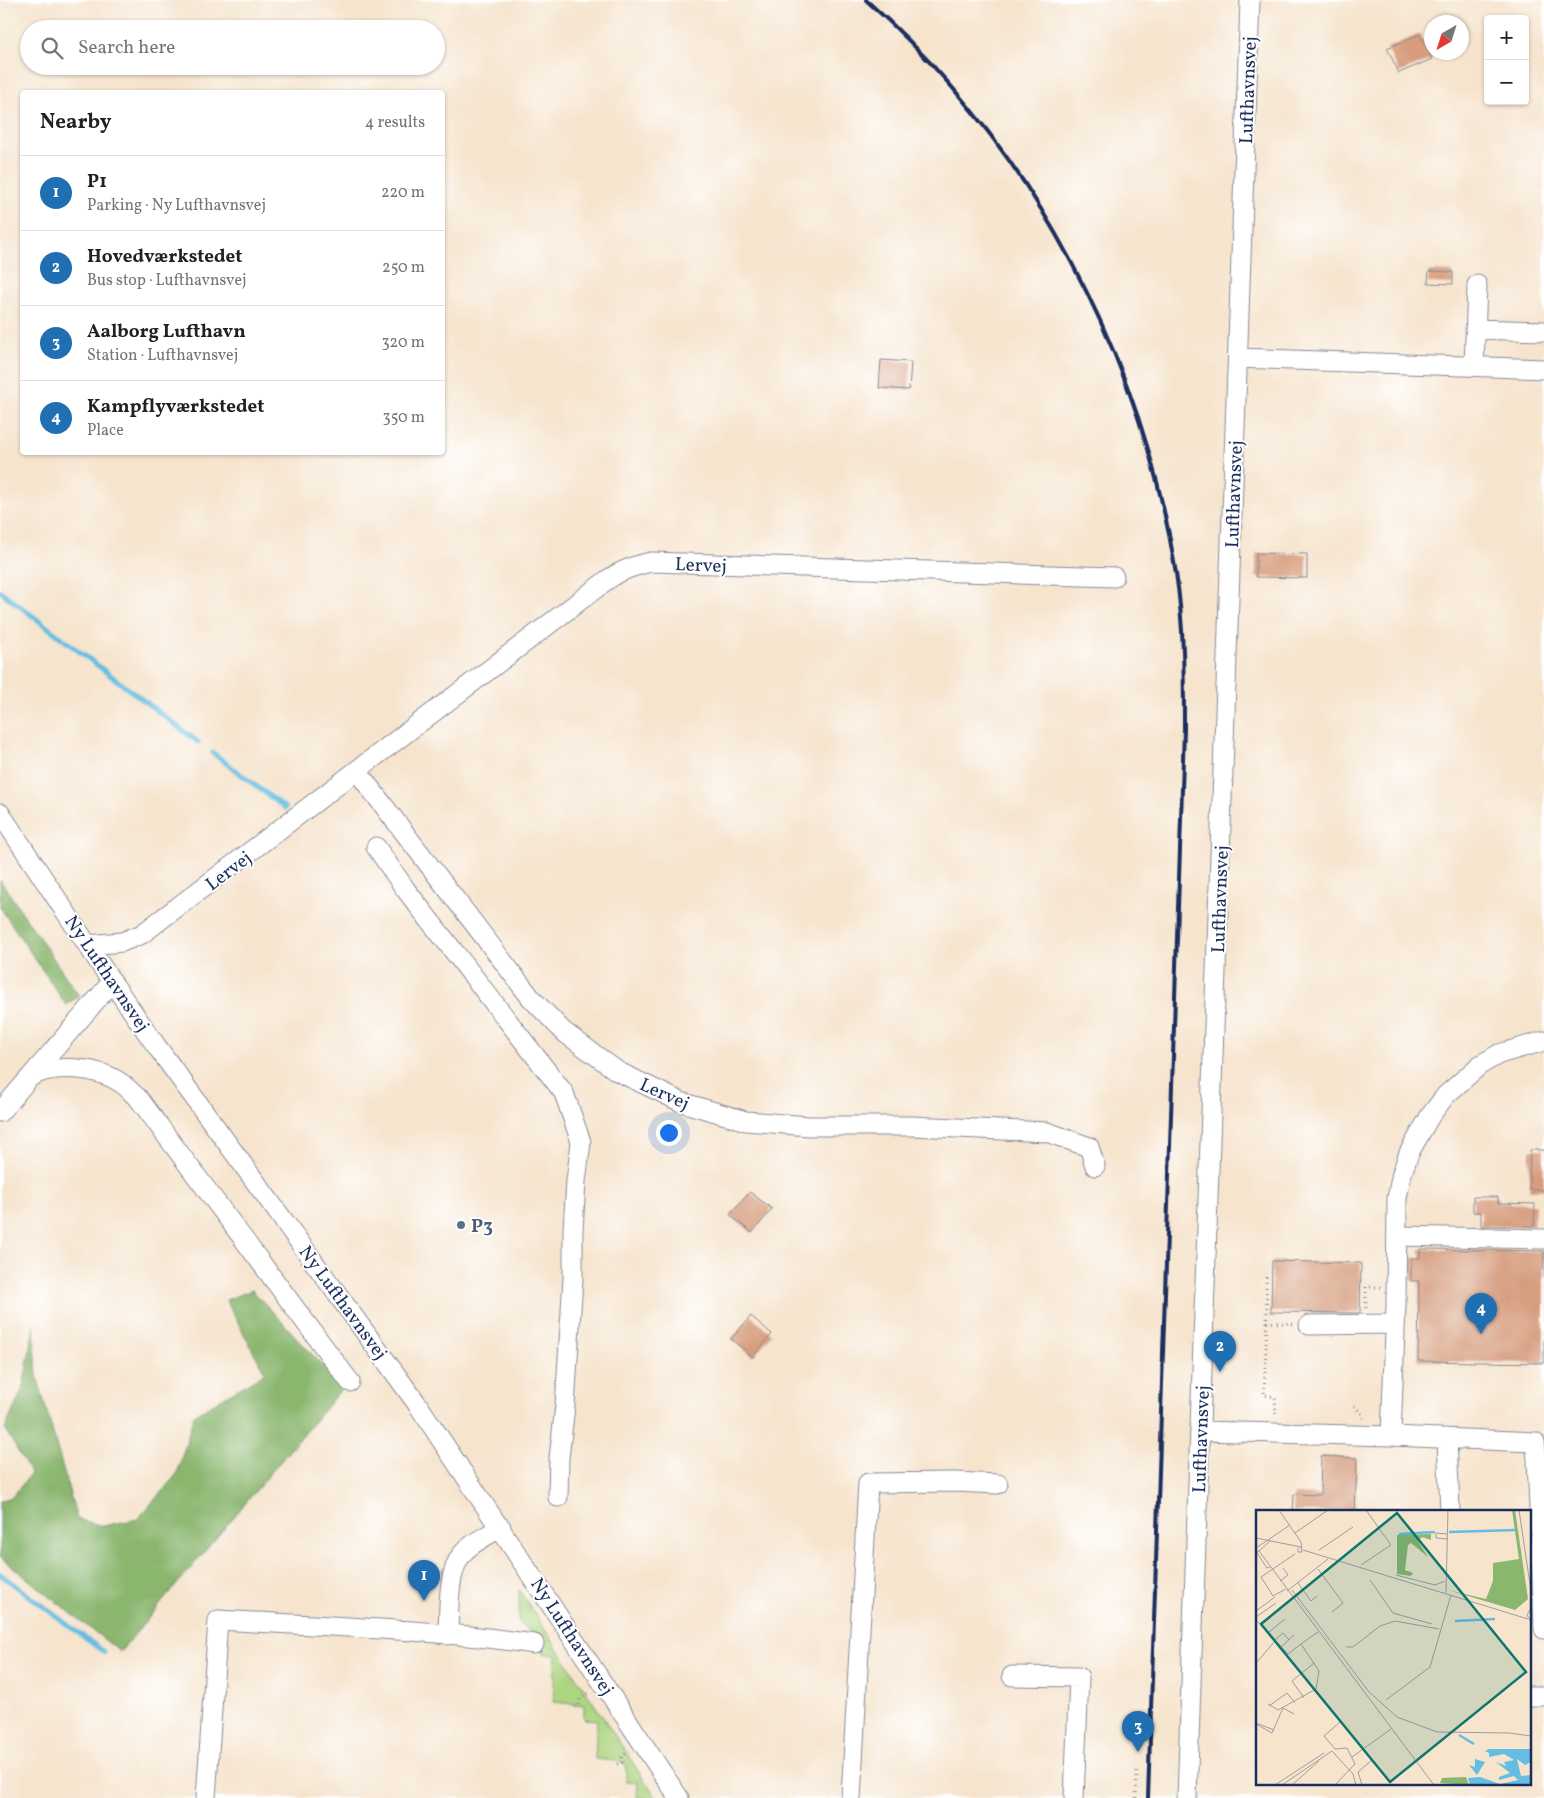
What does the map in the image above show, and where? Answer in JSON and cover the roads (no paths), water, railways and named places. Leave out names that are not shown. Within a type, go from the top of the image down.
[{"type":"street","name":"Lufthavnsvej","points":[[1187,1798],[1250,0]]},
{"type":"street","points":[[1474,366],[1477,285]]},
{"type":"street","points":[[1476,329],[1544,331]]},
{"type":"street","points":[[1238,358],[1544,369]]},
{"type":"street","name":"Lervej","points":[[88,946],[122,942],[142,934],[599,586],[621,570],[631,566],[651,562],[1114,577]]},
{"type":"street","name":"Lervej","points":[[357,771],[531,998],[564,1032],[617,1071],[681,1102],[746,1121],[809,1126],[912,1126],[1047,1132],[1089,1147],[1095,1166]]},
{"type":"street","name":"Ny Lufthavnsvej","points":[[0,813],[112,982],[418,1405],[501,1527],[679,1798]]},
{"type":"street","points":[[376,848],[406,890],[564,1093],[580,1142],[572,1230],[572,1278],[558,1497]]},
{"type":"street","points":[[0,1112],[112,982]]},
{"type":"street","points":[[1391,1436],[1397,1198],[1409,1153],[1430,1116],[1446,1095],[1480,1065],[1499,1054],[1544,1040]]},
{"type":"street","points":[[30,1077],[49,1069],[75,1069],[101,1073],[120,1082],[139,1099],[350,1382]]},
{"type":"street","points":[[1397,1236],[1544,1239]]},
{"type":"street","points":[[1310,1325],[1395,1324]]},
{"type":"street","points":[[1200,1431],[1535,1442],[1537,1459],[1535,1533],[1540,1608],[1544,1629]]},
{"type":"street","points":[[1447,1438],[1450,1510]]},
{"type":"street","points":[[851,1798],[868,1483],[955,1482],[998,1484]]},
{"type":"street","points":[[448,1635],[452,1580],[456,1561],[464,1551],[501,1527]]},
{"type":"street","points":[[206,1798],[218,1620],[358,1628],[489,1638],[534,1644]]},
{"type":"street","points":[[1012,1676],[1079,1678],[1074,1798]]},
{"type":"waterway","points":[[0,591],[198,742]]},
{"type":"waterway","points":[[213,753],[285,808]]},
{"type":"waterway","points":[[0,1574],[104,1652]]},
{"type":"railway","points":[[866,0],[926,58],[980,121],[1028,188],[1070,260],[1106,335],[1136,412],[1159,492],[1176,573],[1184,671],[1184,730],[1148,1798]]},
{"type":"place","name":"P3","points":[[461,1225]]},
{"type":"place","name":"Kampflyværkstedet","points":[[1481,1334]]},
{"type":"place","name":"Hovedværkstedet","points":[[1220,1372]]},
{"type":"place","name":"P1","points":[[424,1601]]},
{"type":"place","name":"Aalborg Lufthavn","points":[[1138,1752]]}]
